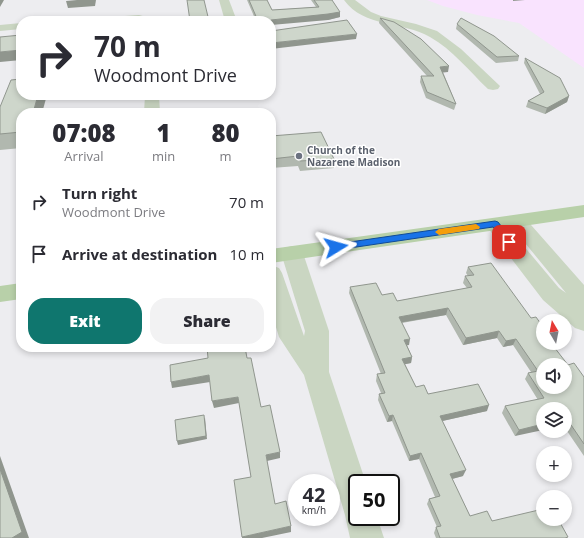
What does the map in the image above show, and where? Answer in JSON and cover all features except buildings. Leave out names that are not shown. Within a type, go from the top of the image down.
[{"type":"main road","points":[[282,255],[584,211]]},
{"type":"main road","points":[[0,294],[16,292]]},
{"type":"street","points":[[224,0],[229,16]]},
{"type":"street","points":[[349,0],[355,6],[370,15],[420,28],[438,36],[493,86]]},
{"type":"street","points":[[354,18],[370,15]]},
{"type":"street","points":[[0,28],[16,26]]},
{"type":"street","points":[[517,221],[575,289],[584,308]]},
{"type":"street","points":[[495,224],[551,294],[584,322]]},
{"type":"street","points":[[282,255],[317,331],[316,372],[348,476]]},
{"type":"street","points":[[276,291],[290,337],[316,372]]},
{"type":"street","points":[[364,526],[367,538]]},
{"type":"shaded area","points":[[427,0],[584,0],[584,68],[519,23],[477,15]]},
{"type":"slow traffic","points":[[439,232],[476,227]]},
{"type":"place","name":"Church of the Nazarene Madison","points":[[299,156]]},
{"type":"route","points":[[336,247],[495,224],[509,242]]}]
